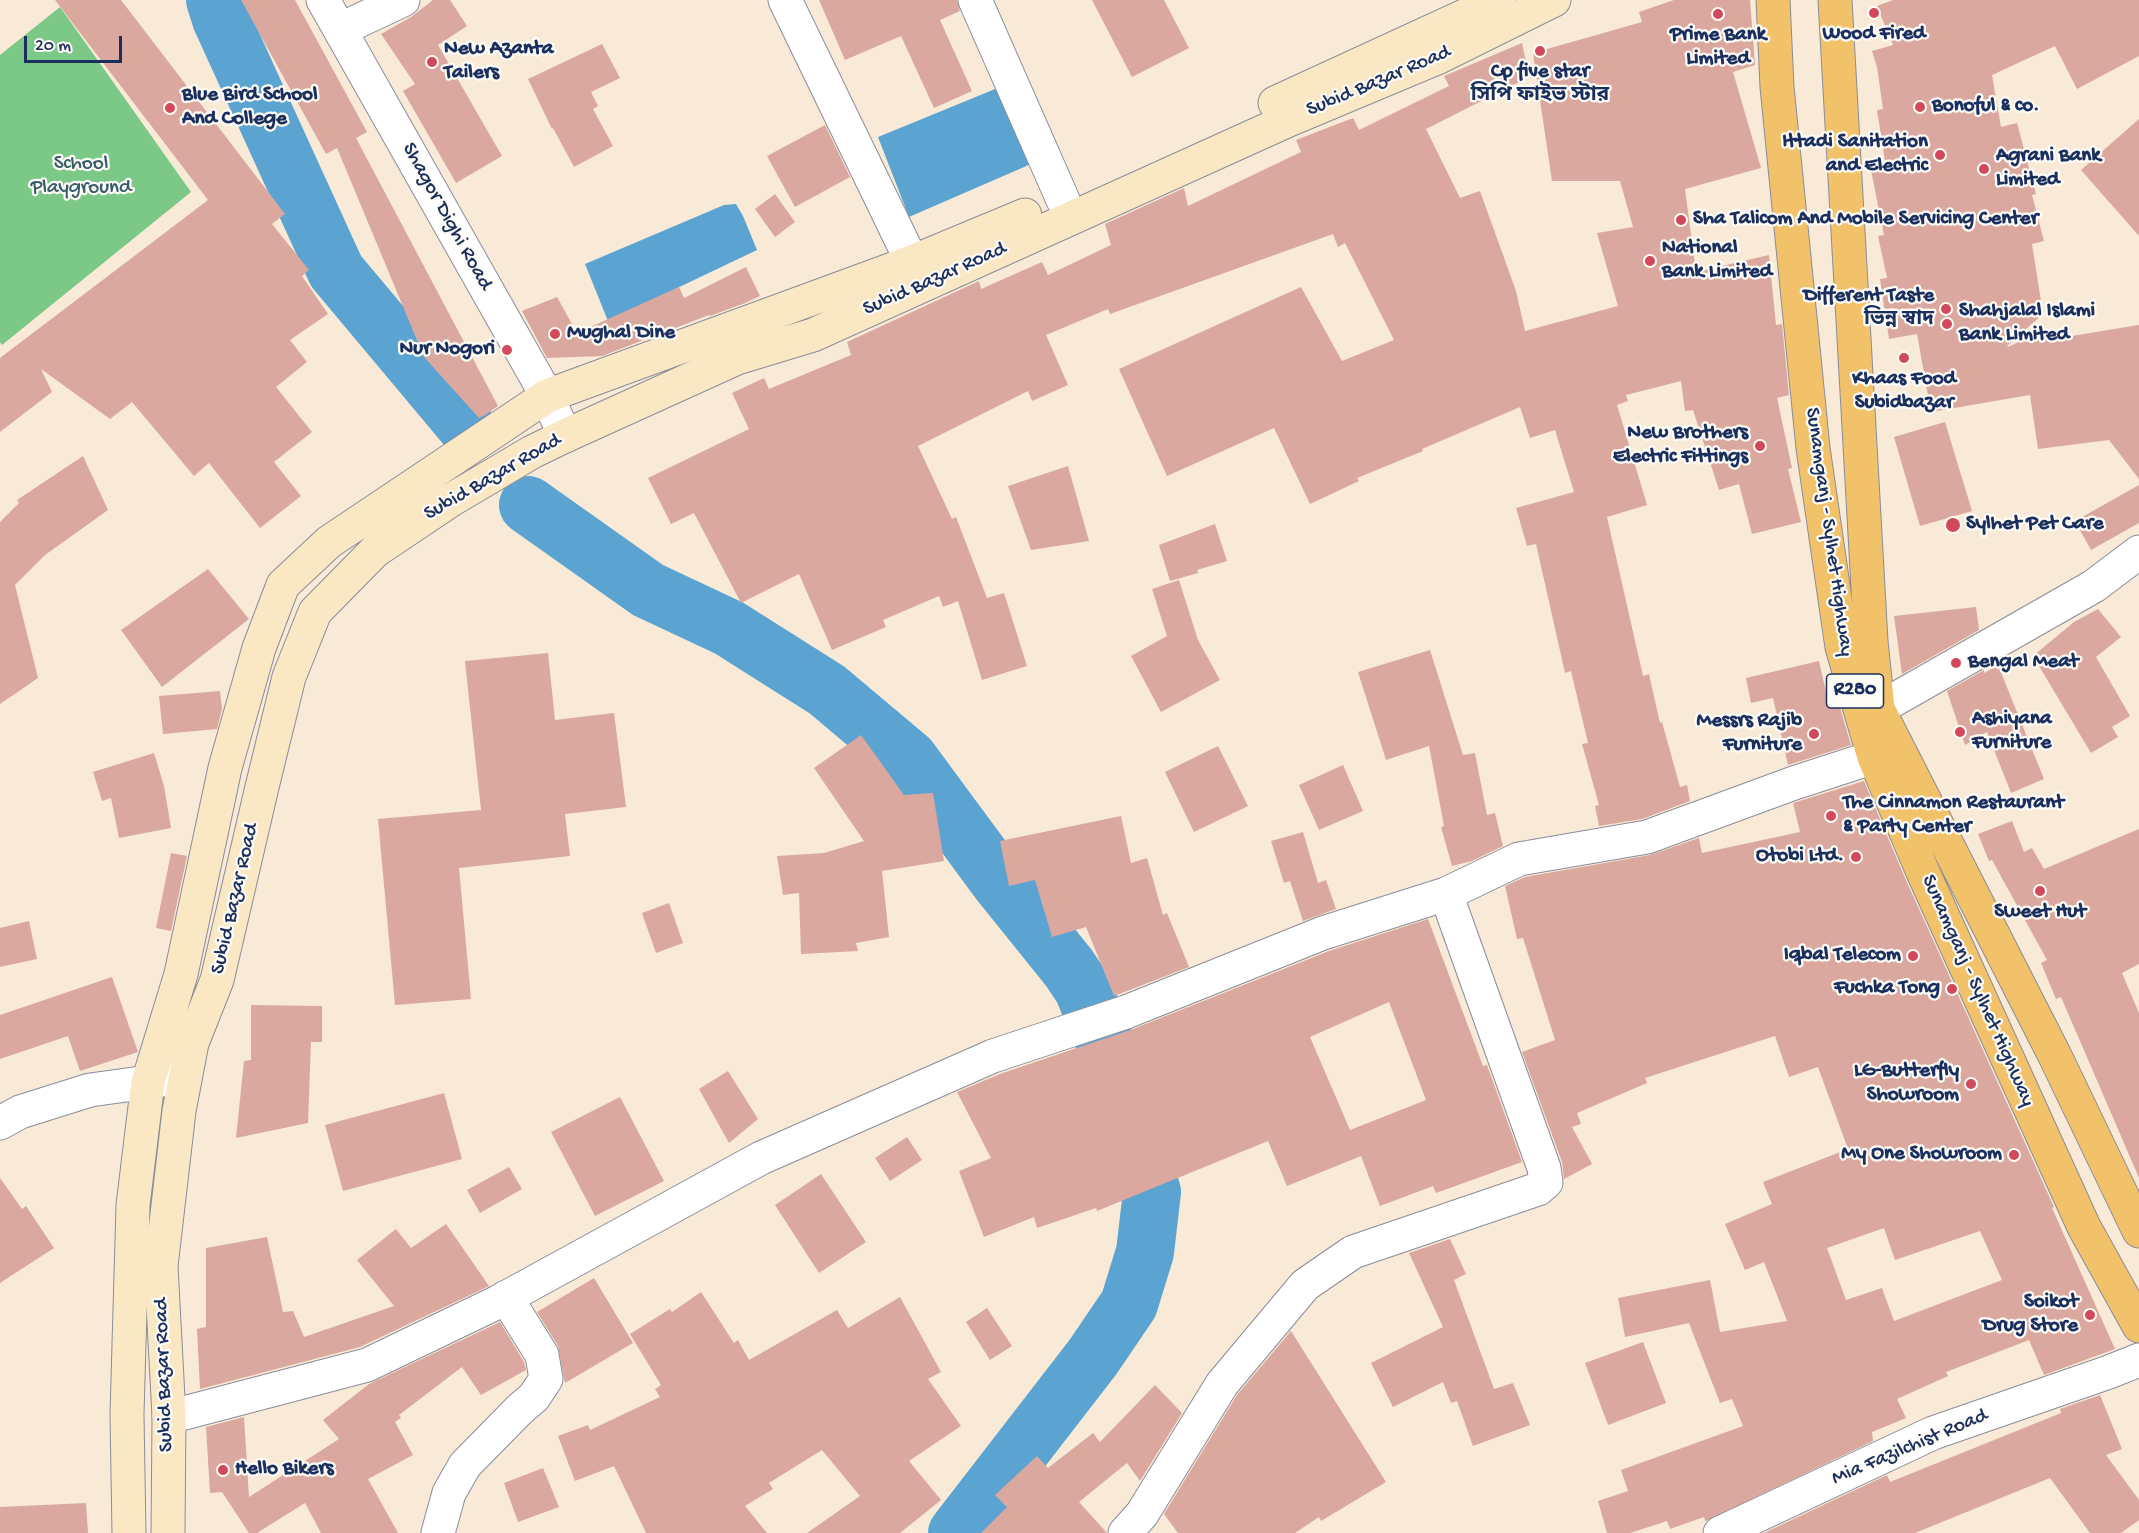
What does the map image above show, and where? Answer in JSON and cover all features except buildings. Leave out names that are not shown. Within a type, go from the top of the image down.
[{"type":"main road","name":"Subid Bazar Road","points":[[129,1533],[127,1414],[133,1205],[148,1082],[181,974],[225,768],[259,648],[283,585],[329,542],[547,396],[912,262],[1063,200],[1499,0]]},
{"type":"main road","name":"Subid Bazar Road","points":[[168,1533],[169,1417],[161,1266],[178,1111],[192,1044],[217,980],[290,677],[315,612],[375,551],[451,500],[532,452],[737,358],[813,335],[1291,120],[1439,57],[1554,0]]},
{"type":"main road","name":"Sunamganj - Sylhet Highway","points":[[1773,0],[1778,87],[1813,448],[1842,647],[1874,757],[1922,870],[2084,1227],[2139,1326]]},
{"type":"main road","name":"Sunamganj - Sylhet Highway","points":[[1835,0],[1871,640],[1878,709],[2055,1056],[2139,1231]]},
{"type":"street","name":"Shagor Dighi Road","points":[[323,0],[547,396],[565,436]]},
{"type":"street","points":[[341,29],[403,0]]},
{"type":"street","points":[[785,0],[912,262]]},
{"type":"street","points":[[975,0],[1063,200]]},
{"type":"street","points":[[1878,709],[2094,586],[2139,552]]},
{"type":"street","points":[[169,1417],[367,1365],[506,1297],[761,1158],[993,1056],[1126,1012],[1323,933],[1446,894],[1518,859],[1647,837],[1794,783],[1874,757]]},
{"type":"street","points":[[1125,1533],[1142,1514],[1222,1384],[1305,1286],[1353,1252],[1538,1189],[1546,1182],[1544,1168],[1446,894]]},
{"type":"street","points":[[0,1123],[20,1112],[90,1090],[185,1077]]},
{"type":"street","points":[[438,1533],[450,1493],[465,1465],[534,1397],[546,1379],[542,1355],[506,1297]]},
{"type":"street","name":"Mia Fazilchist Road","points":[[1720,1533],[1933,1433],[2139,1360]]},
{"type":"green space","name":"School Playground","points":[[60,7],[191,192],[2,345],[0,342],[0,55]]},
{"type":"water","points":[[1000,87],[1031,164],[909,217],[878,137]]},
{"type":"water","points":[[736,204],[757,250],[608,321],[585,264],[724,205]]},
{"type":"waterway","points":[[215,0],[221,19],[336,271],[465,425]]},
{"type":"waterway","points":[[528,505],[648,590],[729,628],[827,690],[909,759],[999,881],[1069,968],[1083,989],[1112,1060],[1152,1192],[1145,1252],[1129,1304],[1093,1357],[957,1533]]},
{"type":"place","name":"Wood Fired","points":[[1874,13]]},
{"type":"place","name":"Prime Bank Limited","points":[[1718,14]]},
{"type":"place","name":"Cp five star সিপি ফাইভ স্টার","points":[[1540,51]]},
{"type":"place","name":"New Azanta Tailers","points":[[432,62]]},
{"type":"place","name":"Bonoful & co.","points":[[1920,107]]},
{"type":"place","name":"Blue Bird School And College","points":[[170,108]]},
{"type":"place","name":"Ittadi Sanitation and Electric","points":[[1940,155]]},
{"type":"place","name":"Agrani Bank Limited","points":[[1984,169]]},
{"type":"place","name":"Sha Talicom And Mobile Servicing Center","points":[[1681,220]]},
{"type":"place","name":"National Bank Limited","points":[[1650,261]]},
{"type":"place","name":"Different Taste ভিন্ন স্বাদ","points":[[1946,309]]},
{"type":"place","name":"Shahjalal Islami Bank Limited","points":[[1947,324]]},
{"type":"place","name":"Mughal Dine","points":[[555,334]]},
{"type":"place","name":"Nur Nogori","points":[[507,350]]},
{"type":"place","name":"Khaas Food Subidbazar","points":[[1904,358]]},
{"type":"place","name":"New Brothers Electric Fittings","points":[[1760,446]]},
{"type":"place","name":"Sylhet Pet Care","points":[[1953,525]]},
{"type":"place","name":"Bengal Meat","points":[[1956,663]]},
{"type":"place","name":"Ashiyana Furniture","points":[[1960,732]]},
{"type":"place","name":"Messrs Rajib Furniture","points":[[1814,734]]},
{"type":"place","name":"The Cinnamon Restaurant & Party Center","points":[[1831,816]]},
{"type":"place","name":"Otobi Ltd.","points":[[1856,857]]},
{"type":"place","name":"Sweet Hut","points":[[2040,891]]},
{"type":"place","name":"Iqbal Telecom","points":[[1913,956]]},
{"type":"place","name":"Fuchka Tong","points":[[1952,989]]},
{"type":"place","name":"LG-Butterfly Showroom","points":[[1971,1084]]},
{"type":"place","name":"My One Showroom","points":[[2014,1155]]},
{"type":"place","name":"Soikot Drug Store","points":[[2090,1315]]},
{"type":"place","name":"Hello Bikers","points":[[223,1470]]}]
